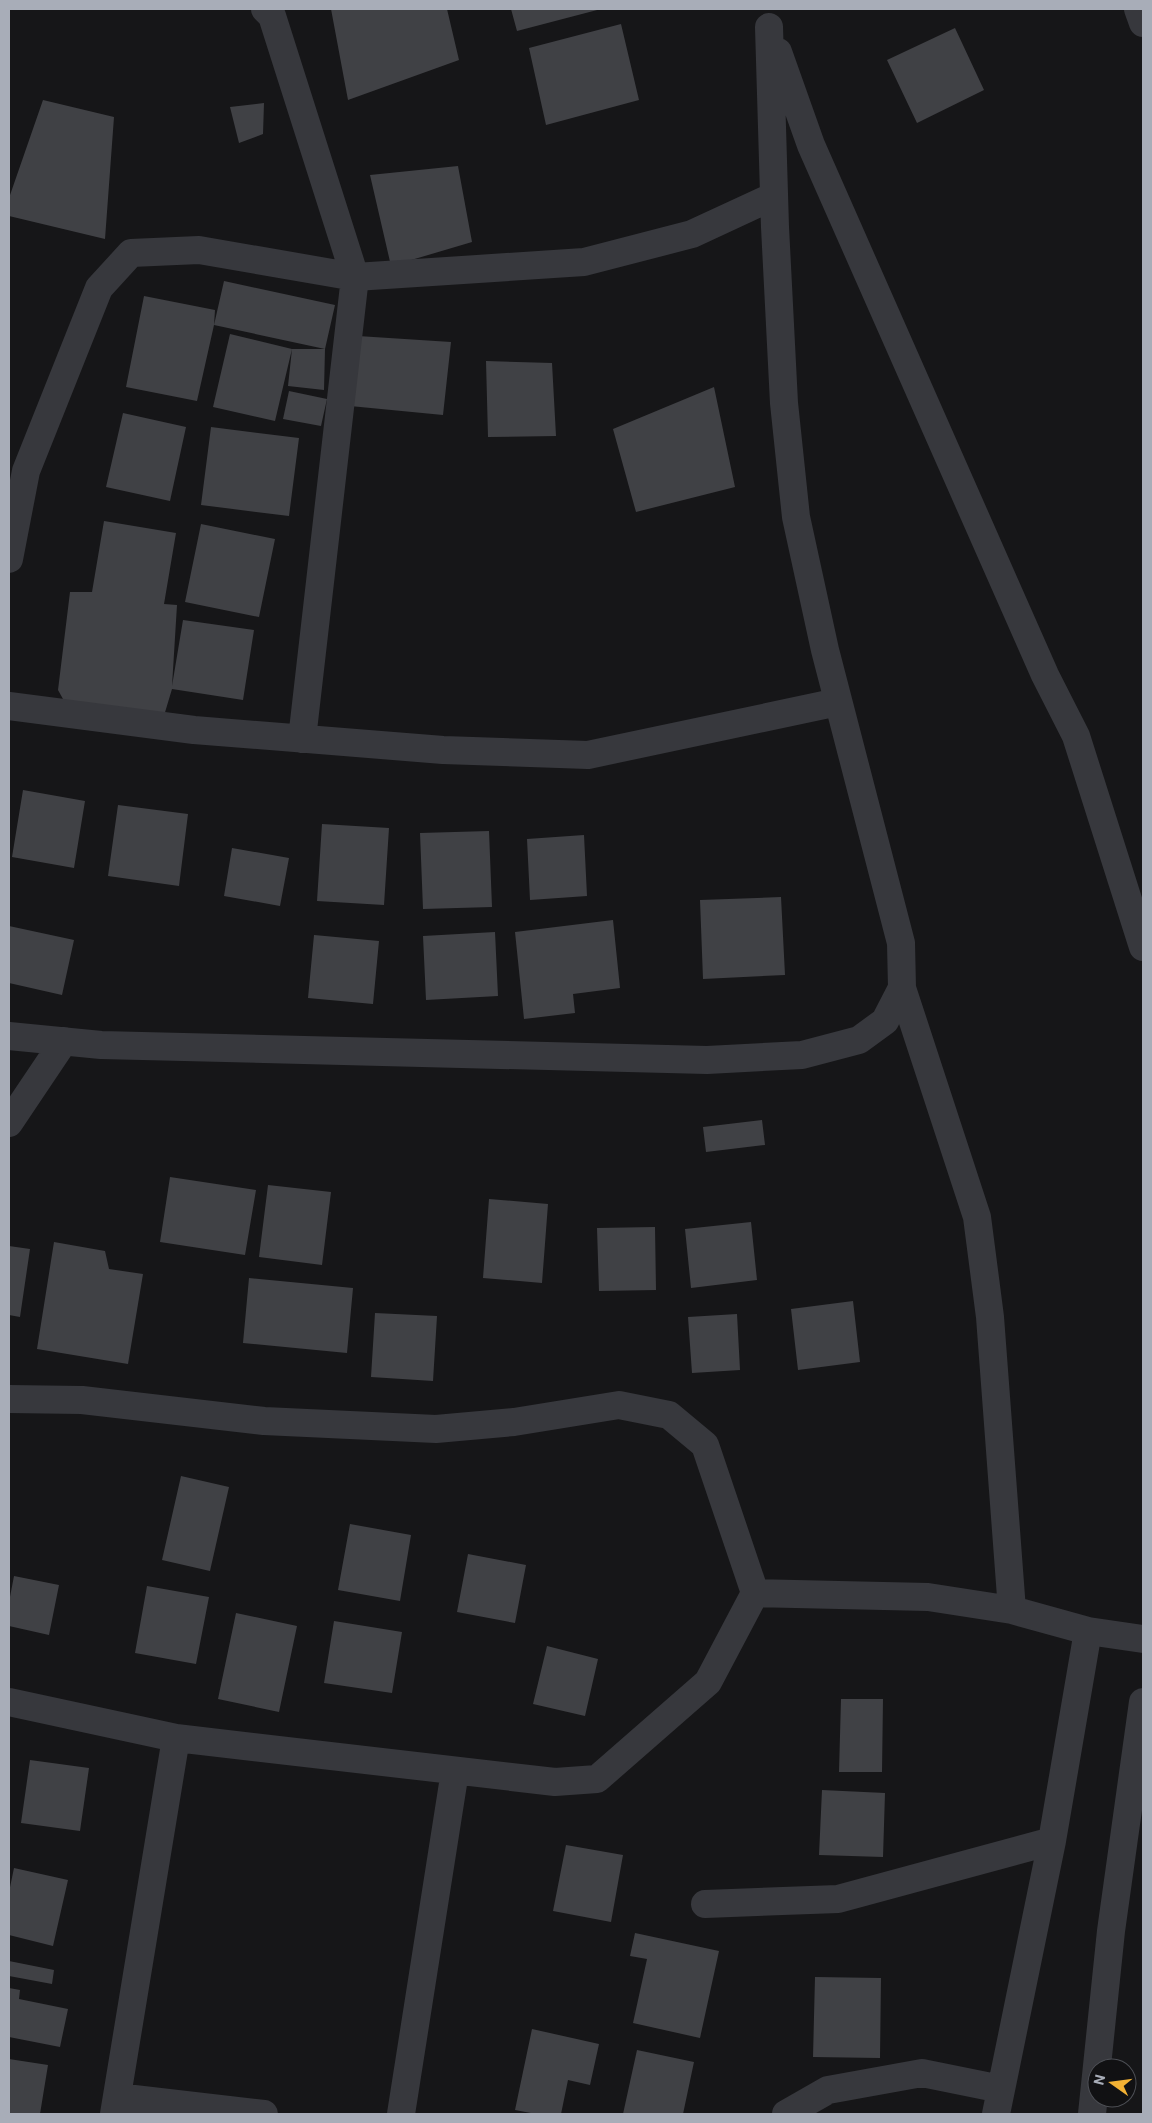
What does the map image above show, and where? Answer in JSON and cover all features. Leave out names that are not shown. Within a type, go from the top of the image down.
[{"type":"street","points":[[265,9],[272,16],[355,277],[302,739]]},
{"type":"street","points":[[1138,9],[1143,23]]},
{"type":"street","points":[[767,18],[784,403],[796,517],[825,650],[901,943],[902,988],[977,1218],[990,1317],[1012,1610]]},
{"type":"street","points":[[767,18],[811,145],[1040,666],[1076,736],[1143,947]]},
{"type":"street","points":[[9,559],[17,469],[99,288],[131,253],[199,250],[355,277],[584,262],[692,234],[774,196]]},
{"type":"street","points":[[9,706],[194,730],[443,750],[588,756],[838,702]]},
{"type":"street","points":[[9,1036],[101,1044],[707,1060],[802,1056],[858,1040],[885,1020],[902,988]]},
{"type":"street","points":[[9,1123],[64,1041]]},
{"type":"street","points":[[9,1399],[82,1400],[264,1421],[436,1429],[514,1422],[619,1405],[669,1415],[705,1445],[755,1592],[708,1682],[597,1779],[555,1782],[176,1738],[9,1702]]},
{"type":"street","points":[[755,1592],[928,1597],[1012,1610],[1088,1631],[1143,1639]]},
{"type":"street","points":[[786,2114],[828,2090],[922,2074],[999,2102],[1052,1841],[1088,1631]]},
{"type":"street","points":[[1092,2114],[1111,1931],[1143,1702]]},
{"type":"street","points":[[176,1738],[116,2106],[264,2114]]},
{"type":"street","points":[[401,2114],[455,1771]]},
{"type":"street","points":[[705,1904],[838,1899],[1052,1841]]},
{"type":"building","points":[[331,9],[447,9],[459,60],[348,100]]},
{"type":"building","points":[[511,9],[601,9],[517,31]]},
{"type":"building","points":[[621,24],[639,100],[546,125],[529,48]]},
{"type":"building","points":[[955,28],[984,90],[917,123],[887,60]]},
{"type":"building","points":[[43,100],[114,117],[105,239],[9,216],[9,198]]},
{"type":"building","points":[[264,103],[263,134],[239,143],[230,107]]},
{"type":"building","points":[[458,166],[472,242],[391,266],[370,175]]},
{"type":"building","points":[[224,281],[335,305],[325,349],[214,325]]},
{"type":"building","points":[[144,296],[215,310],[214,325],[197,401],[126,387]]},
{"type":"building","points":[[230,334],[292,349],[275,421],[213,407]]},
{"type":"building","points":[[358,336],[451,342],[443,415],[350,406]]},
{"type":"building","points":[[292,349],[325,349],[324,390],[288,386]]},
{"type":"building","points":[[486,361],[552,363],[556,436],[488,437]]},
{"type":"building","points":[[714,387],[735,487],[636,512],[613,429]]},
{"type":"building","points":[[289,391],[327,399],[321,426],[283,419]]},
{"type":"building","points":[[123,413],[186,427],[170,501],[106,487]]},
{"type":"building","points":[[211,427],[299,438],[289,516],[201,505]]},
{"type":"building","points":[[104,521],[176,533],[164,604],[177,605],[172,686],[183,620],[254,630],[243,700],[172,689],[163,719],[68,708],[58,690],[70,592],[92,592]]},
{"type":"building","points":[[201,524],[275,539],[259,617],[185,602]]},
{"type":"building","points":[[23,790],[85,801],[74,868],[12,857]]},
{"type":"building","points":[[118,805],[188,814],[179,886],[108,876]]},
{"type":"building","points":[[322,824],[389,828],[384,905],[317,901]]},
{"type":"building","points":[[489,831],[492,907],[423,909],[420,833]]},
{"type":"building","points":[[584,835],[587,896],[530,900],[527,839]]},
{"type":"building","points":[[232,848],[289,858],[280,906],[224,896]]},
{"type":"building","points":[[781,897],[785,975],[703,979],[700,900]]},
{"type":"building","points":[[613,920],[620,988],[573,994],[575,1013],[524,1019],[515,932]]},
{"type":"building","points":[[9,926],[74,940],[62,995],[9,983]]},
{"type":"building","points":[[495,932],[498,996],[426,1000],[423,936]]},
{"type":"building","points":[[314,935],[379,941],[373,1004],[308,998]]},
{"type":"building","points":[[762,1120],[765,1145],[706,1152],[703,1127]]},
{"type":"building","points":[[170,1177],[256,1190],[245,1255],[160,1242]]},
{"type":"building","points":[[268,1185],[331,1192],[322,1265],[259,1257]]},
{"type":"building","points":[[489,1199],[548,1204],[542,1283],[483,1278]]},
{"type":"building","points":[[751,1222],[757,1280],[691,1288],[685,1229]]},
{"type":"building","points":[[655,1227],[656,1290],[599,1291],[597,1228]]},
{"type":"building","points":[[54,1242],[105,1251],[109,1269],[143,1274],[128,1364],[37,1349]]},
{"type":"building","points":[[9,1246],[30,1249],[20,1317],[9,1315]]},
{"type":"building","points":[[249,1278],[353,1288],[347,1353],[243,1343]]},
{"type":"building","points":[[853,1301],[860,1362],[798,1370],[791,1309]]},
{"type":"building","points":[[375,1313],[437,1316],[433,1381],[371,1377]]},
{"type":"building","points":[[737,1314],[740,1370],[692,1373],[688,1317]]},
{"type":"building","points":[[181,1476],[229,1487],[210,1571],[162,1560]]},
{"type":"building","points":[[350,1524],[411,1535],[400,1601],[338,1590]]},
{"type":"building","points":[[468,1554],[526,1565],[515,1623],[457,1612]]},
{"type":"building","points":[[14,1576],[59,1585],[49,1635],[9,1626],[9,1602]]},
{"type":"building","points":[[147,1586],[209,1597],[196,1664],[135,1653]]},
{"type":"building","points":[[236,1613],[297,1626],[279,1712],[218,1699]]},
{"type":"building","points":[[334,1621],[402,1632],[392,1693],[324,1683]]},
{"type":"building","points":[[547,1646],[598,1659],[585,1716],[533,1704]]},
{"type":"building","points":[[841,1699],[883,1699],[882,1772],[839,1772]]},
{"type":"building","points":[[30,1760],[89,1768],[80,1831],[21,1823]]},
{"type":"building","points":[[822,1790],[885,1793],[883,1857],[819,1855]]},
{"type":"building","points":[[566,1845],[623,1855],[611,1922],[553,1911]]},
{"type":"building","points":[[14,1868],[68,1880],[53,1946],[9,1935],[9,1892]]},
{"type":"building","points":[[635,1933],[719,1951],[700,2038],[633,2023],[647,1959],[630,1956]]},
{"type":"building","points":[[9,1961],[54,1970],[52,1984],[9,1976]]},
{"type":"building","points":[[815,1977],[881,1978],[880,2058],[813,2057]]},
{"type":"building","points":[[9,1988],[20,1990],[19,1999],[68,2009],[60,2047],[9,2037]]},
{"type":"building","points":[[532,2029],[599,2044],[590,2085],[568,2080],[561,2114],[536,2114],[515,2110]]},
{"type":"building","points":[[637,2050],[694,2062],[683,2114],[623,2114]]},
{"type":"building","points":[[9,2059],[48,2065],[40,2114],[9,2114]]}]
